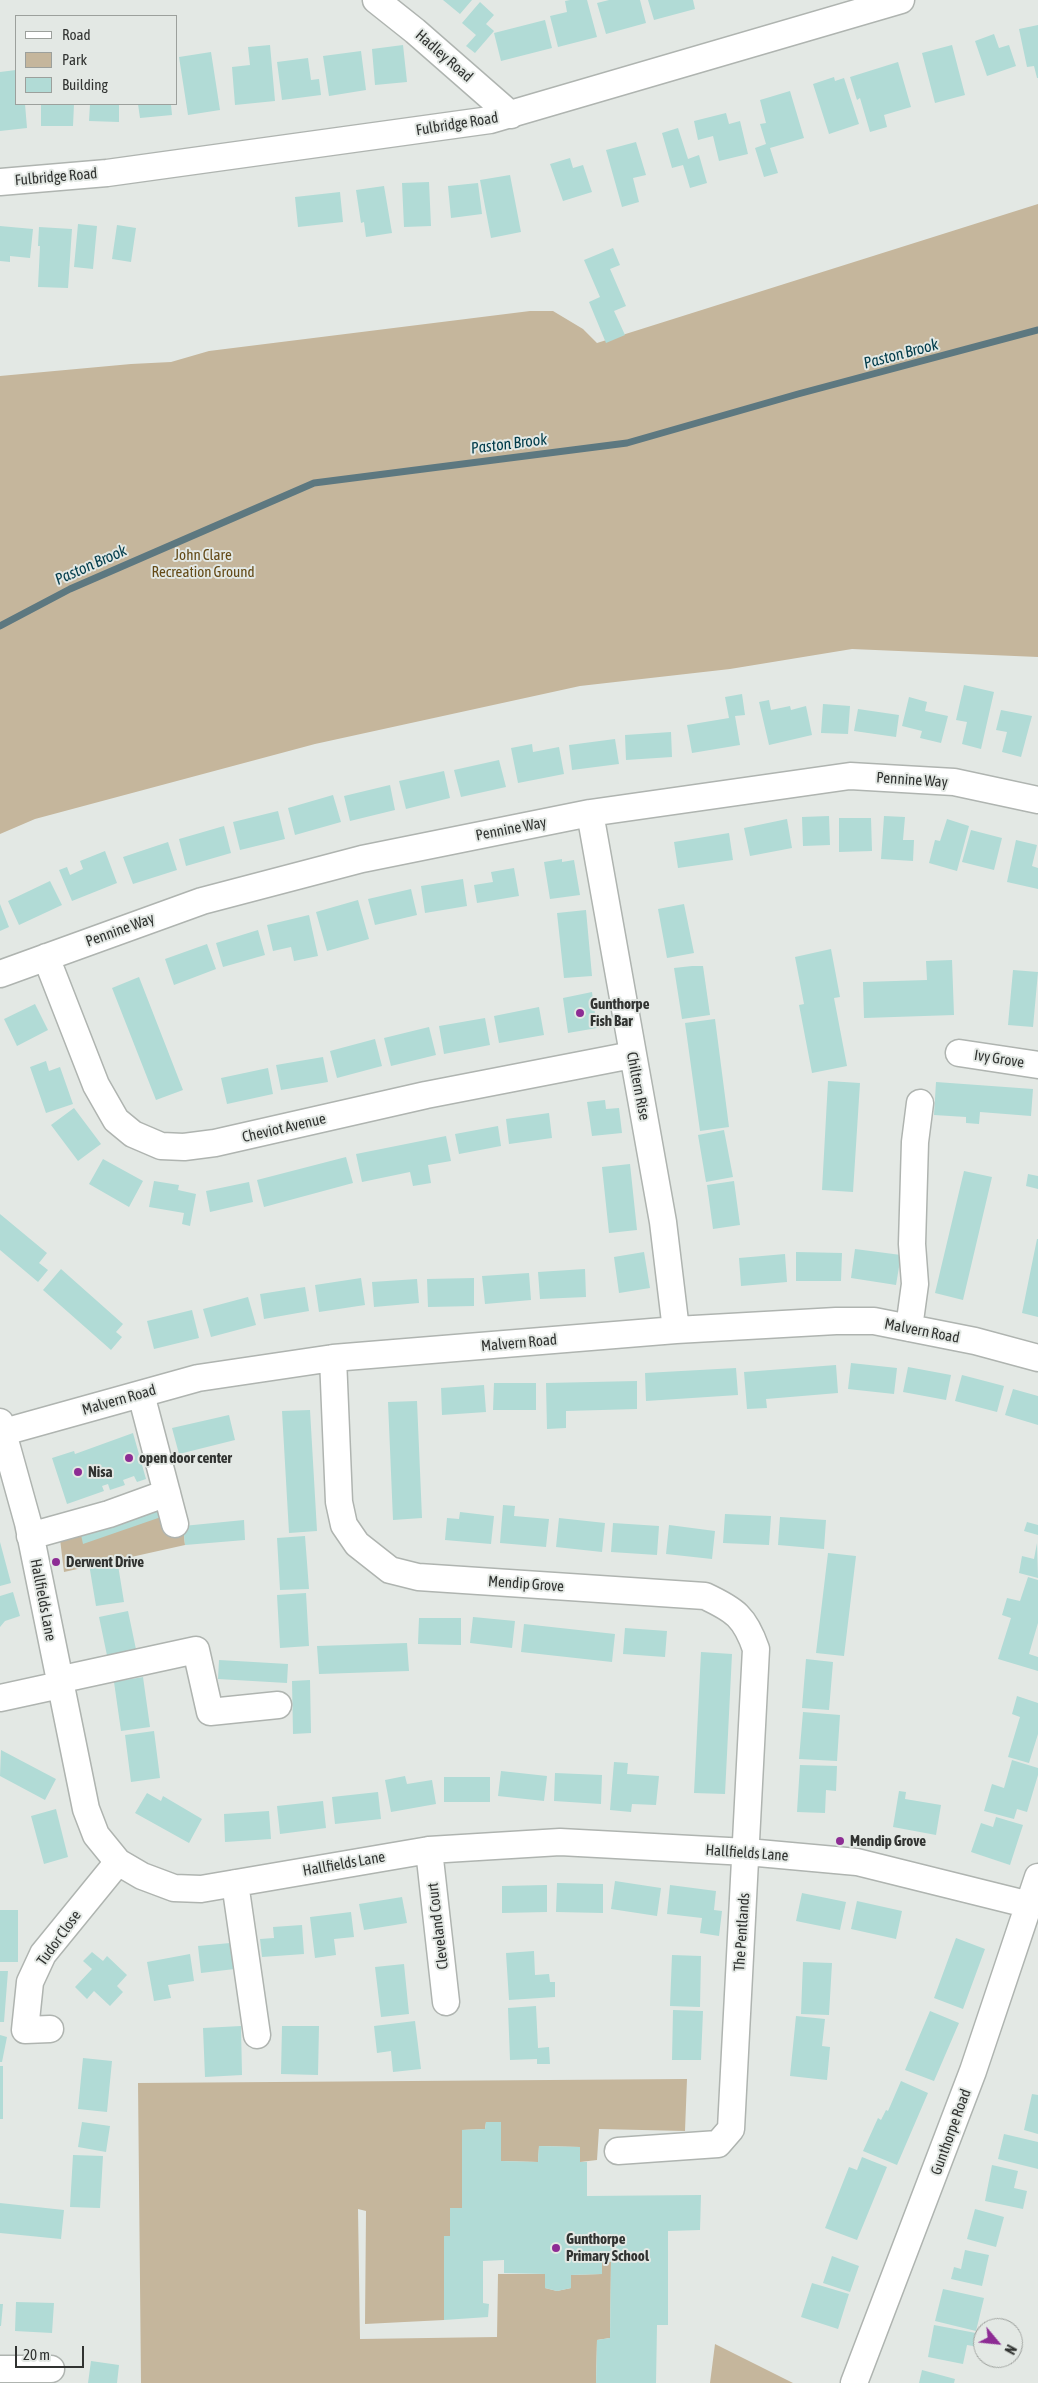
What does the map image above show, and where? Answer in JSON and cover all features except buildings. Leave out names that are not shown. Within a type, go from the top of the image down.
[{"type":"street","name":"Hadley Road","points":[[376,0],[511,115]]},
{"type":"street","name":"Fulbridge Road","points":[[0,182],[108,173],[490,120],[901,0]]},
{"type":"street","name":"Pennine Way","points":[[0,974],[202,901],[362,859],[590,813],[850,776],[954,782],[1038,800]]},
{"type":"street","name":"Chiltern Rise","points":[[590,813],[663,1222],[676,1330]]},
{"type":"street","name":"Cheviot Avenue","points":[[46,957],[96,1085],[116,1120],[133,1134],[161,1146],[184,1147],[215,1143],[426,1095],[632,1056]]},
{"type":"street","name":"Ivy Grove","points":[[959,1053],[1038,1065]]},
{"type":"street","points":[[909,1328],[915,1284],[912,1244],[915,1142],[920,1103]]},
{"type":"street","name":"Malvern Road","points":[[2,1427],[141,1394],[198,1378],[333,1358],[676,1330],[836,1321],[874,1322],[975,1341],[1038,1358]]},
{"type":"street","name":"Mendip Grove","points":[[333,1358],[339,1502],[344,1525],[357,1544],[390,1570],[418,1577],[705,1596],[725,1605],[740,1616],[750,1631],[756,1649],[747,1852]]},
{"type":"street","points":[[141,1394],[175,1524]]},
{"type":"street","name":"Hallfields Lane","points":[[2,1427],[30,1536],[86,1809],[96,1835],[118,1862],[142,1876],[174,1888],[201,1889],[429,1850],[560,1842],[747,1852],[857,1862],[1030,1905]]},
{"type":"street","points":[[30,1536],[109,1514],[167,1493]]},
{"type":"street","points":[[0,1698],[196,1650],[210,1712],[278,1705]]},
{"type":"street","name":"Cleveland Court","points":[[429,1850],[446,2002]]},
{"type":"street","name":"The Pentlands","points":[[618,2151],[718,2144],[731,2129],[736,2012],[747,1852]]},
{"type":"street","name":"Tudor Close","points":[[50,2030],[25,2030],[30,1982],[43,1954],[118,1862]]},
{"type":"street","name":"Gunthorpe Road","points":[[854,2383],[964,2097],[1038,1877]]},
{"type":"street","points":[[235,1883],[257,2035]]},
{"type":"street","points":[[11,2374],[51,2369]]},
{"type":"green space","name":"John Clare Recreation Ground","points":[[1038,204],[1038,657],[852,649],[730,669],[580,686],[315,744],[35,819],[0,834],[0,376],[171,362],[209,351],[530,311],[553,311],[583,329],[597,343]]},
{"type":"green space","points":[[161,1517],[183,1526],[185,1545],[64,1572],[60,1539]]},
{"type":"green space","points":[[687,2079],[685,2131],[599,2129],[597,2160],[580,2162],[580,2147],[539,2146],[538,2162],[501,2161],[501,2122],[486,2122],[485,2129],[462,2130],[462,2208],[450,2208],[450,2236],[444,2236],[444,2320],[365,2324],[366,2211],[358,2209],[360,2339],[497,2337],[498,2274],[545,2274],[545,2288],[557,2291],[571,2288],[571,2275],[601,2274],[602,2262],[611,2262],[610,2338],[597,2340],[596,2383],[141,2383],[138,2083]]},
{"type":"green space","points":[[715,2344],[793,2383],[710,2383]]},
{"type":"waterway","name":"Paston Brook","points":[[0,626],[70,589],[314,483],[627,443],[798,394],[1038,330]]},
{"type":"place","name":"Gunthorpe Fish Bar","points":[[580,1013]]},
{"type":"place","name":"open door center","points":[[129,1458]]},
{"type":"place","name":"Nisa","points":[[78,1472]]},
{"type":"place","name":"Derwent Drive","points":[[56,1562]]},
{"type":"place","name":"Mendip Grove","points":[[840,1841]]},
{"type":"place","name":"Gunthorpe Primary School","points":[[556,2248]]}]
